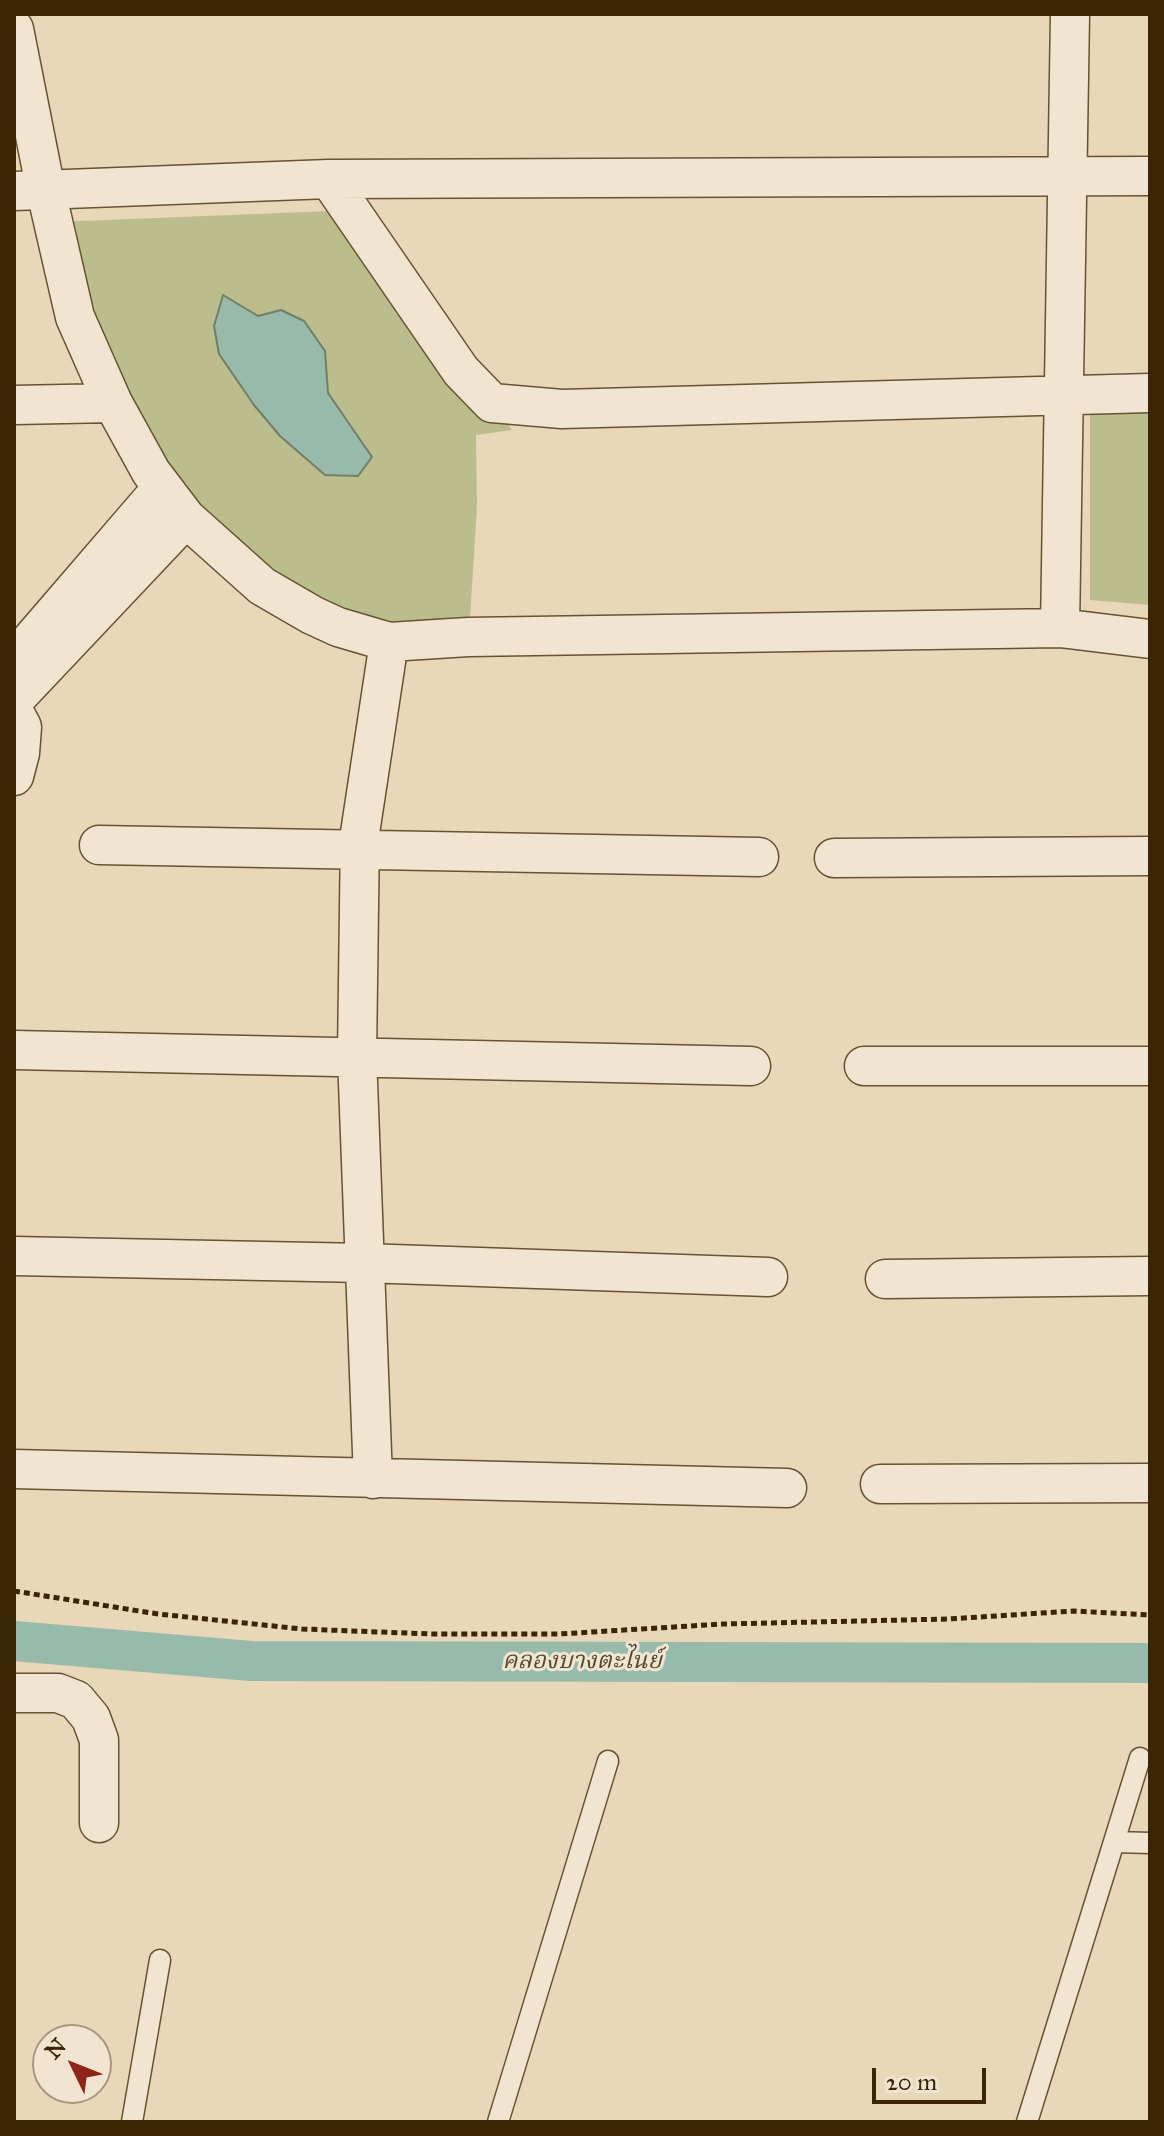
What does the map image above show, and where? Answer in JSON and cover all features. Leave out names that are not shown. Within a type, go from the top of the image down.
[{"type":"street","points":[[1060,628],[1070,14]]},
{"type":"street","points":[[14,29],[30,191],[75,317],[113,403],[162,488],[186,518],[262,586],[338,627],[389,642],[468,637],[1060,628],[1150,639]]},
{"type":"street","points":[[30,191],[329,179],[1150,176]]},
{"type":"street","points":[[329,179],[461,371],[492,403],[562,409],[1150,393]]},
{"type":"street","points":[[14,405],[113,403]]},
{"type":"street","points":[[14,660],[162,488]]},
{"type":"street","points":[[14,700],[186,518]]},
{"type":"street","points":[[373,1479],[357,1056],[360,833],[389,642]]},
{"type":"street","points":[[14,712],[22,727],[14,776]]},
{"type":"street","points":[[99,845],[759,857]]},
{"type":"street","points":[[834,858],[1150,856]]},
{"type":"street","points":[[14,1050],[751,1066]]},
{"type":"street","points":[[864,1066],[1150,1066]]},
{"type":"street","points":[[14,1256],[364,1263],[768,1277]]},
{"type":"street","points":[[885,1279],[1150,1276]]},
{"type":"street","points":[[14,1469],[787,1488]]},
{"type":"street","points":[[880,1484],[1150,1483]]},
{"type":"street","points":[[14,1693],[58,1693],[76,1700],[91,1718],[99,1740],[99,1823]]},
{"type":"lane","points":[[1027,2122],[1140,1758]]},
{"type":"lane","points":[[498,2122],[608,1761]]},
{"type":"lane","points":[[1114,1842],[1150,1843]]},
{"type":"lane","points":[[132,2122],[160,1960]]},
{"type":"path","points":[[14,1591],[158,1614],[302,1629],[432,1634],[559,1634],[723,1624],[948,1619],[1074,1611],[1150,1615]]},
{"type":"green space","points":[[355,210],[512,430],[476,435],[477,505],[469,635],[400,639],[267,582],[160,472],[56,222]]},
{"type":"green space","points":[[1090,404],[1150,405],[1150,605],[1090,600]]},
{"type":"shaded area","points":[[223,295],[258,316],[281,310],[304,321],[325,351],[328,393],[372,457],[358,476],[325,475],[280,436],[254,405],[219,354],[214,326]]},
{"type":"waterway","name":"คลองบางตะไนย์","points":[[14,1641],[251,1661],[1150,1663]]}]
